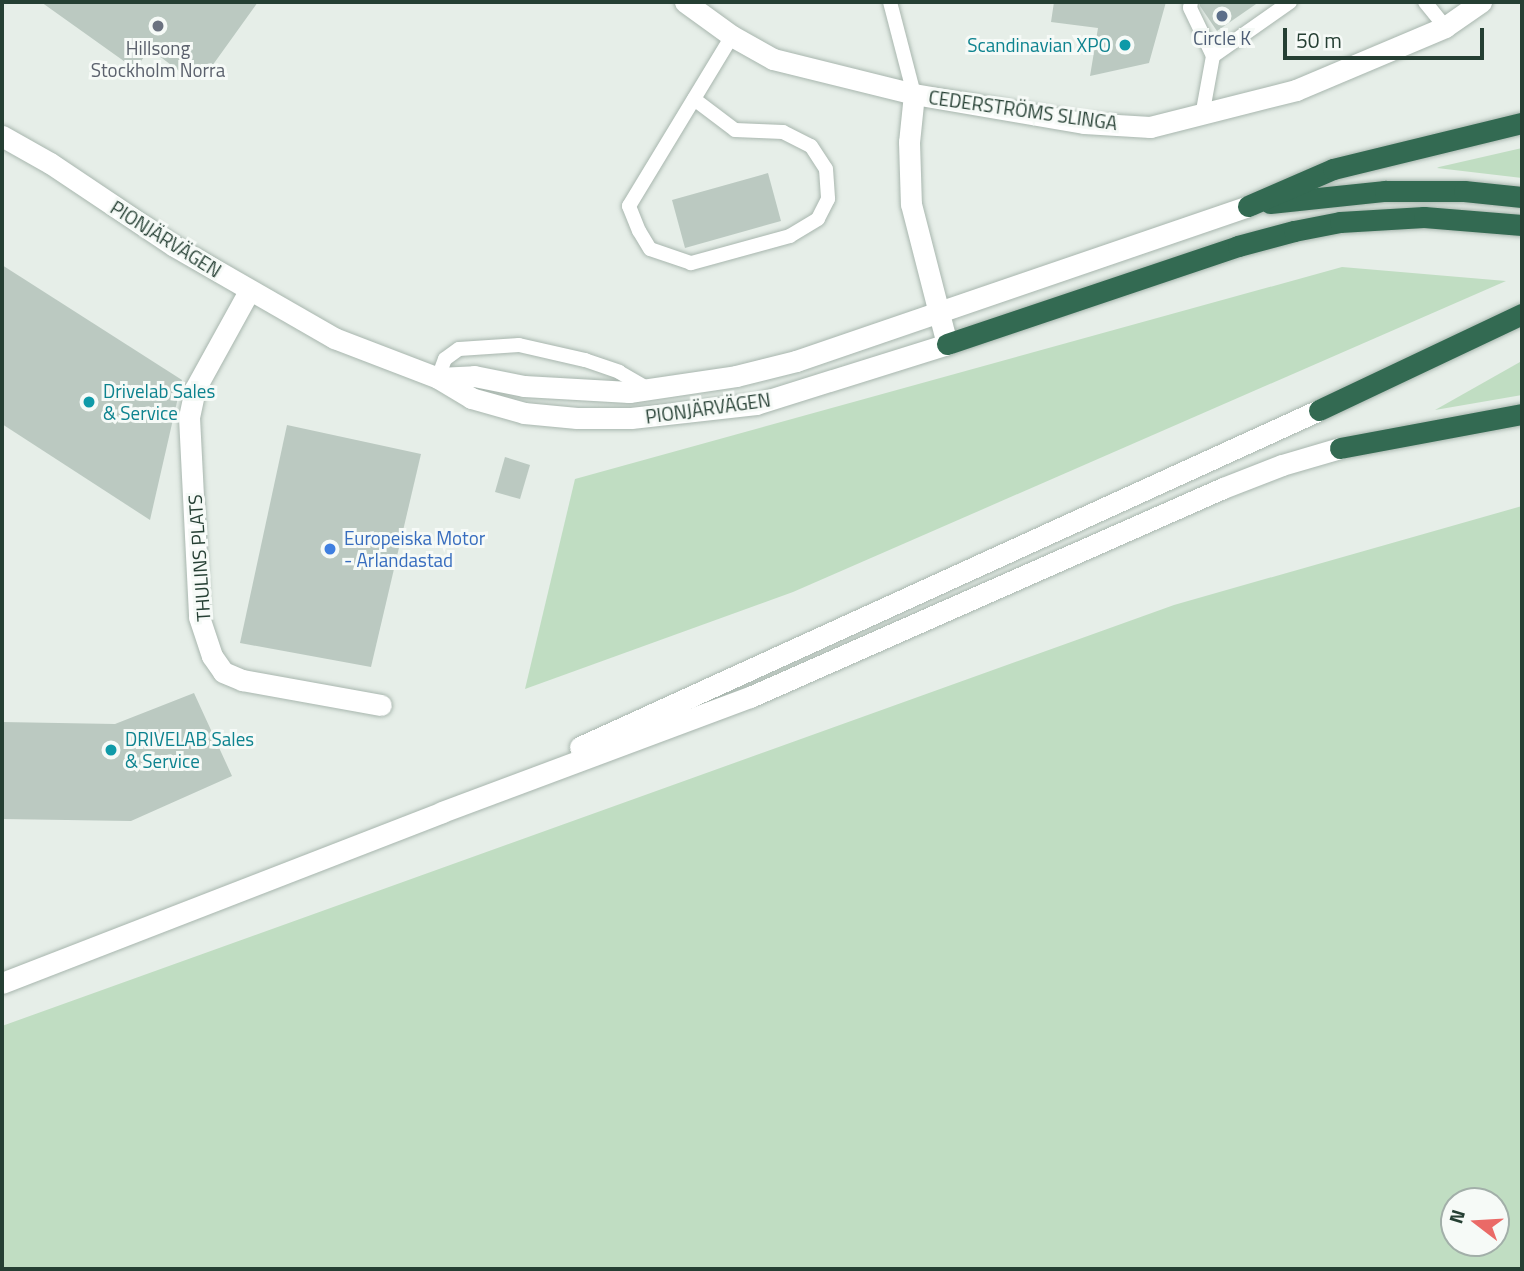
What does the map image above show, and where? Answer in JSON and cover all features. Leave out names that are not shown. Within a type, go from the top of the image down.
[{"type":"highway","points":[[1248,206],[1333,169],[1522,123]]},
{"type":"highway","points":[[1248,206],[1385,191],[1464,191],[1522,197]]},
{"type":"highway","points":[[947,344],[1238,246],[1340,222],[1424,218],[1522,225]]},
{"type":"highway","points":[[1320,410],[1522,314]]},
{"type":"highway","points":[[1340,448],[1522,414]]},
{"type":"main road","name":"CEDERSTRÖMS SLINGA","points":[[686,2],[732,36],[773,59],[914,94],[1084,123],[1150,127],[1202,116],[1296,90],[1445,27],[1481,2]]},
{"type":"main road","points":[[914,94],[909,142],[911,204],[947,344]]},
{"type":"main road","name":"PIONJÄRVÄGEN","points":[[2,124],[50,163]]},
{"type":"main road","name":"PIONJÄRVÄGEN","points":[[2,136],[50,163],[174,246],[334,338],[438,378],[471,398],[524,413],[577,418],[676,415],[756,404],[947,344]]},
{"type":"main road","name":"PIONJÄRVÄGEN","points":[[438,378],[474,376],[524,386],[586,392],[648,389],[736,376],[784,364],[938,314],[1248,206]]},
{"type":"main road","name":"THULINS PLATS","points":[[249,290],[195,388],[189,417],[199,617],[212,656],[223,673],[242,680],[381,705]]},
{"type":"main road","points":[[442,811],[737,673],[1320,410]]},
{"type":"main road","points":[[2,983],[442,811],[750,697],[1223,488],[1282,465],[1340,448]]},
{"type":"lane","points":[[890,2],[914,94]]},
{"type":"lane","points":[[1191,2],[1190,8],[1213,56],[1202,116]]},
{"type":"lane","points":[[1213,56],[1290,2]]},
{"type":"lane","points":[[1425,2],[1445,27]]},
{"type":"lane","points":[[694,99],[735,130],[783,132],[811,146],[826,169],[828,199],[818,219],[790,236],[691,263],[650,249],[629,206],[732,36]]},
{"type":"lane","points":[[438,378],[445,359],[459,349],[519,345],[585,360],[619,372],[648,389]]},
{"type":"green space","points":[[1522,148],[1522,178],[1437,168],[1439,167]]},
{"type":"green space","points":[[1342,267],[1506,281],[793,592],[525,689],[575,479]]},
{"type":"green space","points":[[1520,362],[1522,395],[1435,410]]},
{"type":"green space","points":[[1522,506],[1522,1269],[2,1269],[2,1026],[1174,605]]},
{"type":"building","name":"Hillsong Stockholm Norra","points":[[41,2],[258,2],[207,73],[183,74],[150,49],[135,69]]},
{"type":"building","name":"Scandinavian XPO","points":[[1054,2],[1166,2],[1149,63],[1090,76],[1098,28],[1051,22]]},
{"type":"building","name":"Circle K","points":[[1200,2],[1259,2],[1217,31]]},
{"type":"building","points":[[768,173],[781,221],[685,248],[672,200]]},
{"type":"building","name":"Drivelab Sales & Service","points":[[2,265],[182,380],[150,520],[2,424]]},
{"type":"building","name":"Europeiska Motor - Arlandastad","points":[[287,425],[421,454],[371,667],[240,643]]},
{"type":"building","points":[[505,457],[530,465],[520,499],[495,492]]},
{"type":"building","name":"DRIVELAB Sales & Service","points":[[194,693],[232,776],[131,821],[2,819],[2,722],[115,724]]},
{"type":"place","name":"Circle K","points":[[1222,16]]},
{"type":"place","name":"Hillsong Stockholm Norra","points":[[158,26]]},
{"type":"place","name":"Scandinavian XPO","points":[[1125,45]]},
{"type":"place","name":"Drivelab Sales & Service","points":[[89,402]]},
{"type":"place","name":"Europeiska Motor - Arlandastad","points":[[330,549]]},
{"type":"place","name":"DRIVELAB Sales & Service","points":[[111,750]]}]
